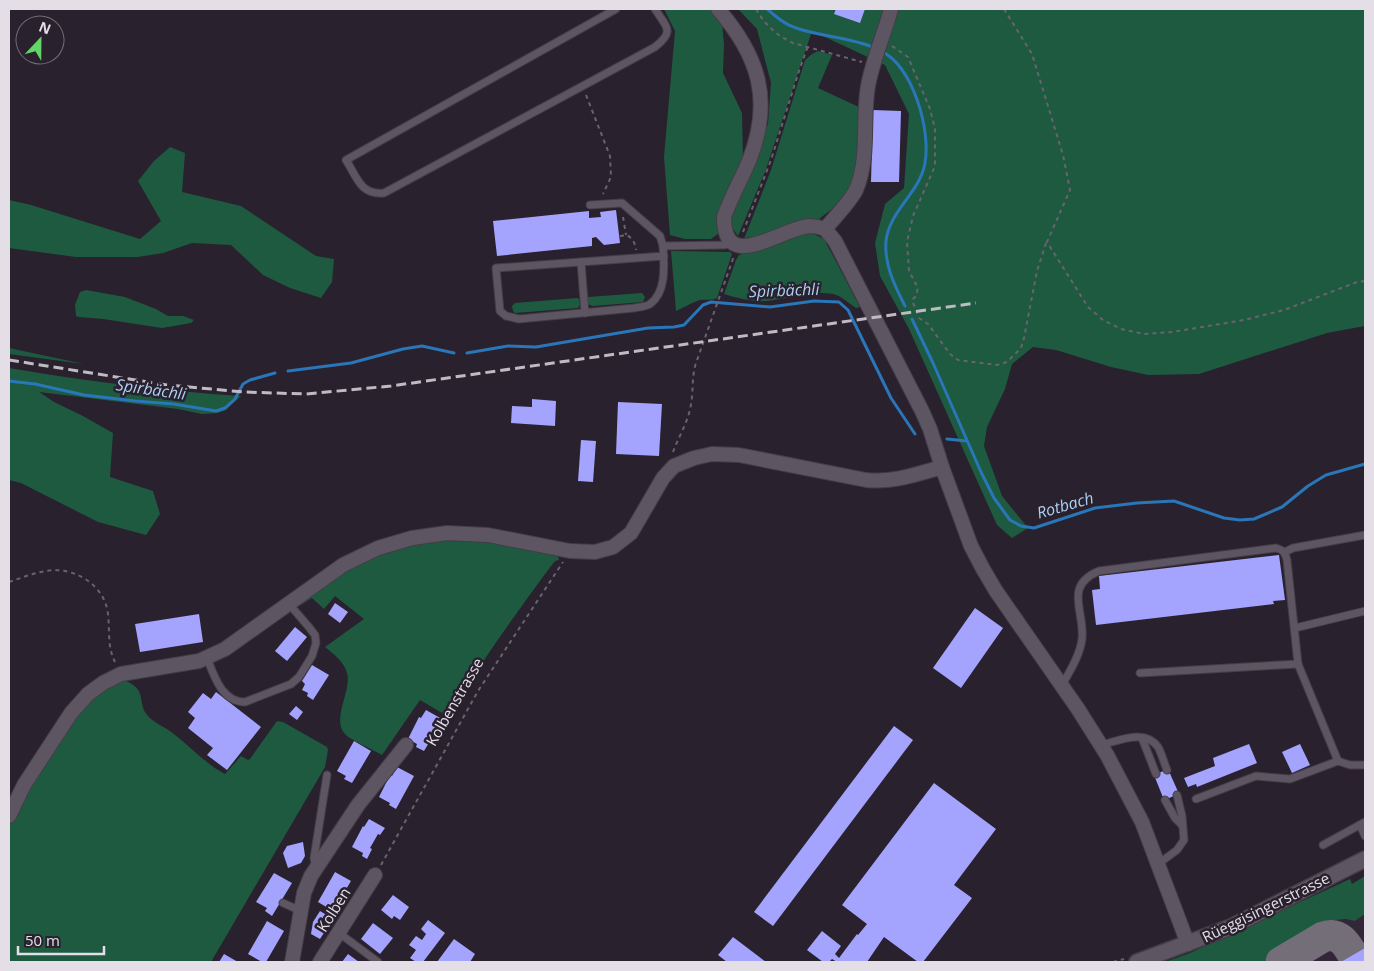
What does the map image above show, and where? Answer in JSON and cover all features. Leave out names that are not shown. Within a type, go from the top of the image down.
[{"type":"main road","name":"Rüeggisingerstrasse","points":[[1137,962],[1231,927],[1365,859]]},
{"type":"street","points":[[718,9],[750,53],[755,67],[761,112],[757,136],[749,160],[724,217],[726,233],[735,244],[750,246],[805,227],[818,226],[836,241],[930,429],[971,546],[996,591],[1101,746],[1142,822],[1188,944]]},
{"type":"street","points":[[825,230],[855,192],[863,168],[867,90],[872,64],[882,40],[891,9]]},
{"type":"street","points":[[9,816],[24,785],[71,713],[88,694],[103,683],[124,673],[199,661],[226,650],[343,565],[378,548],[412,538],[447,533],[488,535],[570,551],[595,552],[612,548],[631,533],[663,478],[674,466],[694,458],[712,454],[739,455],[880,482],[893,481],[942,467]]},
{"type":"street","name":"Kolbenstrasse","points":[[292,962],[304,894],[311,876],[358,804],[406,745]]},
{"type":"street","name":"Kolben","points":[[320,962],[376,875]]},
{"type":"lane","points":[[616,9],[346,160],[364,189],[375,194],[384,193],[655,47],[668,34],[656,9]]},
{"type":"lane","points":[[590,205],[622,203],[660,236],[663,246],[664,256],[665,268],[659,294],[649,304],[634,308],[518,319],[506,316],[500,310],[496,268],[664,256]]},
{"type":"lane","points":[[663,246],[735,244]]},
{"type":"lane","points":[[581,262],[585,313]]},
{"type":"lane","points":[[1285,552],[1293,548],[1365,535]]},
{"type":"lane","points":[[1062,686],[1072,668],[1081,642],[1078,589],[1086,578],[1109,570],[1276,548],[1285,552]]},
{"type":"lane","points":[[1285,552],[1298,664],[1338,761]]},
{"type":"lane","points":[[207,658],[221,689],[230,697],[241,702],[291,684],[300,677],[312,656],[316,643],[314,635],[308,626],[289,604]]},
{"type":"lane","points":[[1295,628],[1365,611]]},
{"type":"lane","points":[[1140,673],[1298,664]]},
{"type":"lane","points":[[1101,746],[1133,737],[1152,741],[1158,748],[1167,770]]},
{"type":"lane","points":[[1142,738],[1156,774]]},
{"type":"lane","points":[[1196,799],[1256,776],[1290,779],[1338,761],[1350,765],[1365,765]]},
{"type":"lane","points":[[318,866],[314,858],[327,775]]},
{"type":"lane","points":[[1158,864],[1177,850],[1184,840],[1177,795]]},
{"type":"lane","points":[[1165,800],[1182,826]]},
{"type":"lane","points":[[1323,845],[1362,824],[1365,836]]},
{"type":"lane","points":[[283,903],[301,911]]},
{"type":"lane","points":[[339,933],[378,962]]},
{"type":"path","points":[[756,9],[761,18],[775,33],[793,42],[872,64]]},
{"type":"path","points":[[882,40],[908,57],[930,109],[935,129],[935,166],[913,216],[907,242],[909,271],[918,288],[916,296],[912,300],[919,318],[928,324],[950,354],[958,360],[997,365],[1007,362],[1020,348],[1024,338],[1037,271],[1047,242],[1070,190],[1065,163],[1032,54],[1004,9]]},
{"type":"path","points":[[674,466],[673,452],[690,412],[694,395],[693,372],[720,296],[735,244],[771,160],[808,46]]},
{"type":"path","points":[[583,86],[610,156],[610,177],[602,194],[603,204]]},
{"type":"path","points":[[624,220],[626,235]]},
{"type":"path","points":[[620,236],[626,235],[631,237],[635,243],[636,258]]},
{"type":"path","points":[[1047,242],[1088,307],[1103,320],[1121,329],[1144,334],[1172,332],[1244,320],[1284,310],[1357,282],[1365,281]]},
{"type":"path","name":"Kolbenstrasse","points":[[376,875],[478,691],[570,551]]},
{"type":"path","points":[[9,582],[48,570],[70,572],[81,576],[91,583],[100,592],[106,603],[111,655],[124,673]]},
{"type":"shaded area","points":[[1365,914],[1365,948],[1341,962],[1263,962],[1335,920],[1346,919],[1355,921]]},
{"type":"green space","points":[[664,9],[710,9],[722,24],[724,44],[723,73],[742,113],[743,159],[719,210],[719,233],[711,239],[685,239],[670,235],[664,157],[675,31]]},
{"type":"green space","points":[[738,9],[1365,9],[1365,326],[1327,333],[1199,374],[1148,375],[1111,367],[1056,350],[1033,347],[1012,364],[1005,389],[987,427],[984,446],[1002,496],[1028,528],[1012,538],[997,525],[909,329],[880,276],[875,243],[885,204],[904,188],[909,114],[885,65],[812,31],[765,172],[738,236],[730,225],[729,216],[768,124],[771,83],[757,29]]},
{"type":"green space","points":[[818,51],[832,55],[818,88],[861,108],[856,174],[849,189],[832,209],[819,219],[808,220],[751,240],[749,237],[744,239],[771,170],[805,60]]},
{"type":"green space","points":[[170,147],[185,153],[182,192],[241,206],[316,256],[334,259],[332,282],[321,298],[290,288],[263,275],[231,245],[192,243],[163,253],[138,257],[76,257],[9,248],[9,200],[140,239],[161,221],[138,181],[154,161]]},
{"type":"green space","points":[[812,233],[824,239],[860,307],[856,308],[836,295],[825,293],[761,301],[724,294],[739,255],[800,234]]},
{"type":"green space","points":[[671,251],[730,252],[732,254],[717,298],[700,300],[676,311]]},
{"type":"green space","points":[[86,290],[125,297],[156,309],[168,316],[183,316],[194,320],[191,323],[162,328],[79,317],[76,316],[75,305],[80,292]]},
{"type":"green space","points":[[642,293],[645,297],[643,302],[593,306],[587,304],[588,297]]},
{"type":"green space","points":[[577,298],[580,305],[578,308],[515,313],[512,306],[515,303]]},
{"type":"green space","points":[[9,348],[84,364],[9,354]]},
{"type":"green space","points":[[9,368],[125,385],[241,396],[226,410],[218,413],[202,414],[178,409],[39,392],[113,433],[110,477],[153,491],[160,514],[146,535],[98,522],[21,483],[9,480]]},
{"type":"green space","points":[[467,538],[557,554],[559,560],[555,561],[551,566],[511,621],[449,717],[420,700],[382,755],[357,742],[345,734],[341,728],[341,713],[348,680],[347,673],[341,662],[325,647],[364,619],[335,596],[324,609],[312,598],[299,606],[299,603],[330,579],[383,552],[427,541]]},
{"type":"green space","points":[[124,680],[137,688],[145,711],[150,718],[170,731],[210,765],[225,774],[241,756],[248,760],[250,759],[277,721],[283,722],[327,747],[325,767],[211,962],[9,962],[9,825],[46,760],[84,707],[100,691]]},
{"type":"green space","points":[[1365,876],[1365,914],[1355,921],[1346,919],[1335,920],[1263,962],[1165,962],[1190,953],[1350,879],[1352,884]]},
{"type":"building","points":[[836,9],[865,9],[860,23],[834,14]]},
{"type":"building","points":[[873,110],[901,111],[899,182],[871,182]]},
{"type":"building","points":[[616,210],[620,243],[604,245],[596,237],[592,238],[592,246],[497,256],[493,221],[589,211],[589,218],[601,217],[600,212]]},
{"type":"building","points":[[532,399],[556,401],[555,426],[511,423],[512,406],[532,407]]},
{"type":"building","points":[[618,402],[662,404],[659,456],[616,454]]},
{"type":"building","points":[[581,440],[596,441],[593,482],[578,481]]},
{"type":"building","points":[[1279,555],[1285,600],[1273,601],[1274,604],[1096,625],[1092,590],[1100,589],[1099,576]]},
{"type":"building","points":[[335,603],[348,612],[340,623],[328,614]]},
{"type":"building","points":[[975,608],[1003,628],[961,688],[933,668]]},
{"type":"building","points":[[199,614],[203,642],[140,652],[135,624]]},
{"type":"building","points":[[295,627],[307,637],[287,661],[275,651]]},
{"type":"building","points":[[312,665],[329,675],[313,700],[307,696],[308,693],[302,690],[305,684],[302,681]]},
{"type":"building","points":[[216,692],[261,727],[227,770],[207,755],[213,748],[188,728],[195,718],[188,712],[203,693],[211,699]]},
{"type":"building","points":[[296,706],[303,712],[297,720],[289,714]]},
{"type":"building","points":[[426,710],[442,719],[428,740],[430,741],[424,751],[416,747],[417,744],[408,739],[419,717],[421,718]]},
{"type":"building","points":[[894,726],[913,740],[773,926],[754,912]]},
{"type":"building","points":[[354,741],[371,751],[352,783],[344,779],[346,776],[337,771]]},
{"type":"building","points":[[1249,744],[1257,763],[1197,787],[1196,784],[1188,787],[1184,778],[1215,766],[1213,758]]},
{"type":"building","points":[[1300,744],[1310,765],[1292,773],[1282,752]]},
{"type":"building","points":[[397,767],[414,776],[396,809],[379,797],[390,775],[392,776]]},
{"type":"building","points":[[1168,769],[1179,794],[1164,800],[1154,775]]},
{"type":"building","points":[[934,783],[996,829],[954,885],[972,898],[923,962],[918,962],[884,937],[867,962],[837,962],[832,959],[829,962],[823,962],[807,950],[822,931],[841,946],[835,954],[839,958],[867,924],[842,905]]},
{"type":"building","points":[[369,819],[385,828],[380,835],[378,834],[370,848],[372,849],[367,859],[362,856],[363,853],[352,847]]},
{"type":"building","points":[[303,842],[305,856],[301,863],[288,868],[283,853],[287,846]]},
{"type":"building","points":[[335,872],[351,881],[333,911],[318,902]]},
{"type":"building","points":[[274,873],[292,883],[272,916],[265,911],[267,908],[256,902]]},
{"type":"building","points":[[393,895],[409,907],[400,920],[394,916],[392,919],[381,910]]},
{"type":"building","points":[[320,911],[333,919],[320,939],[311,934],[313,922]]},
{"type":"building","points":[[428,920],[445,933],[423,962],[416,962],[410,958],[416,950],[409,945],[416,936],[422,940],[426,934],[421,929]]},
{"type":"building","points":[[267,921],[284,931],[266,962],[262,962],[248,954]]},
{"type":"building","points":[[373,923],[393,938],[380,954],[361,939]]},
{"type":"building","points":[[733,937],[766,962],[727,962],[718,955]]},
{"type":"building","points":[[454,939],[475,954],[470,962],[437,962]]},
{"type":"building","points":[[1365,948],[1365,962],[1341,962]]},
{"type":"building","points":[[224,954],[238,962],[219,962]]},
{"type":"building","points":[[348,954],[359,962],[342,962]]},
{"type":"waterway","name":"Rotbach","points":[[767,9],[792,27],[875,48]]},
{"type":"waterway","name":"Rotbach","points":[[881,51],[892,59],[911,84],[922,117],[925,134],[925,163],[922,174],[893,220],[886,241],[888,267],[905,306]]},
{"type":"waterway","name":"Spirbächli","points":[[467,353],[508,346],[536,347],[648,328],[684,325],[703,305],[711,302],[770,307],[814,301],[839,302],[848,310],[891,398],[915,434]]},
{"type":"waterway","name":"Rotbach","points":[[912,319],[994,498],[1010,520],[1021,526],[1034,528],[1095,508],[1174,501],[1224,518],[1254,519],[1282,507],[1308,486],[1326,475],[1365,464]]},
{"type":"waterway","name":"Spirbächli","points":[[288,371],[351,363],[403,349],[422,346],[454,353]]},
{"type":"waterway","name":"Spirbächli","points":[[9,381],[35,384],[84,395],[174,404],[216,411],[225,408],[235,399],[243,384],[250,380],[275,373]]},
{"type":"waterway","points":[[947,439],[967,441]]},
{"type":"taxiway","points":[[1281,962],[1323,937],[1330,936],[1340,938],[1357,962]]},
{"type":"railway","points":[[9,360],[167,385],[244,392],[306,394],[391,386],[976,303]]}]
